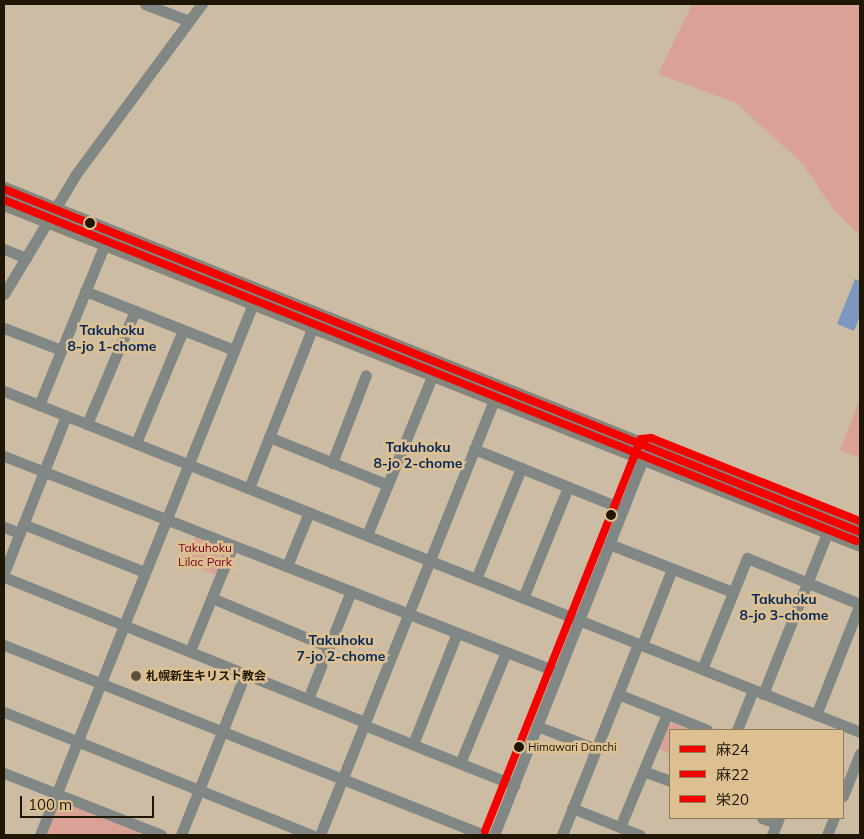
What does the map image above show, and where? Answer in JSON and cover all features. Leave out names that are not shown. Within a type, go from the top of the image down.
[{"type":"main road","points":[[4,189],[105,243],[255,297],[313,326],[434,374],[497,393]]},
{"type":"main road","points":[[4,203],[51,215],[645,452],[860,532]]},
{"type":"main road","points":[[645,452],[860,544]]},
{"type":"street","points":[[145,4],[189,21]]},
{"type":"street","points":[[4,294],[76,174],[202,4]]},
{"type":"street","points":[[39,405],[105,243]]},
{"type":"street","points":[[4,249],[26,258]]},
{"type":"street","points":[[85,291],[234,350]]},
{"type":"street","points":[[40,835],[255,297]]},
{"type":"street","points":[[88,424],[135,311]]},
{"type":"street","points":[[248,488],[313,326]]},
{"type":"street","points":[[4,328],[62,350]]},
{"type":"street","points":[[136,444],[183,330]]},
{"type":"street","points":[[367,536],[434,374]]},
{"type":"street","points":[[332,462],[366,375]]},
{"type":"street","points":[[4,391],[860,732]]},
{"type":"street","points":[[4,712],[199,790],[319,835],[497,393]]},
{"type":"street","points":[[66,416],[4,575],[514,785]]},
{"type":"street","points":[[269,437],[388,485]]},
{"type":"street","points":[[474,449],[622,509]]},
{"type":"street","points":[[494,835],[645,452]]},
{"type":"street","points":[[4,456],[558,672]]},
{"type":"street","points":[[476,579],[521,468]]},
{"type":"street","points":[[523,598],[568,487]]},
{"type":"street","points":[[287,566],[309,512]]},
{"type":"street","points":[[4,527],[21,529],[145,572]]},
{"type":"street","points":[[738,729],[758,692],[828,531]]},
{"type":"street","points":[[609,544],[733,592]]},
{"type":"street","points":[[190,651],[233,545]]},
{"type":"street","points":[[702,669],[747,558],[860,604],[816,715]]},
{"type":"street","points":[[562,835],[618,694],[672,568]]},
{"type":"street","points":[[308,699],[351,592]]},
{"type":"street","points":[[212,598],[329,647]]},
{"type":"street","points":[[412,744],[457,633]]},
{"type":"street","points":[[4,645],[484,835]]},
{"type":"street","points":[[460,763],[506,652]]},
{"type":"street","points":[[181,835],[245,674]]},
{"type":"street","points":[[618,694],[704,729]]},
{"type":"street","points":[[620,827],[666,714]]},
{"type":"street","points":[[537,726],[596,749]]},
{"type":"street","points":[[844,789],[860,753]]},
{"type":"street","points":[[643,771],[669,782]]},
{"type":"street","points":[[4,773],[161,835]]},
{"type":"street","points":[[572,808],[640,835]]},
{"type":"street","points":[[827,835],[834,819]]},
{"type":"street","points":[[772,835],[778,821]]},
{"type":"green space","points":[[692,4],[860,4],[860,235],[833,209],[802,163],[736,103],[658,74]]},
{"type":"green space","points":[[860,399],[860,458],[840,450]]},
{"type":"green space","name":"Takuhoku Lilac Park","points":[[196,535],[223,547],[225,550],[216,575],[185,563]]},
{"type":"green space","points":[[673,723],[688,729],[669,729],[669,754],[658,749],[669,725]]},
{"type":"green space","points":[[63,802],[147,835],[47,835],[59,804]]},
{"type":"water","points":[[855,279],[860,281],[860,316],[854,331],[837,324]]},
{"type":"transit line","name":"麻24","points":[[4,189],[860,532]]},
{"type":"transit line","name":"麻22","points":[[4,200],[856,541]]},
{"type":"transit line","name":"栄20","points":[[485,831],[641,439],[651,438],[860,521]]},
{"type":"place","name":"札幌新生キリスト教会","points":[[136,676]]},
{"type":"place","name":"Himawari Danchi","points":[[519,747]]},
{"type":"district","name":"Takuhoku 8-jo 1-chome","points":[[112,338]]},
{"type":"district","name":"Takuhoku 8-jo 2-chome","points":[[418,456]]},
{"type":"district","name":"Takuhoku 8-jo 3-chome","points":[[784,608]]},
{"type":"district","name":"Takuhoku 7-jo 2-chome","points":[[341,648]]}]
